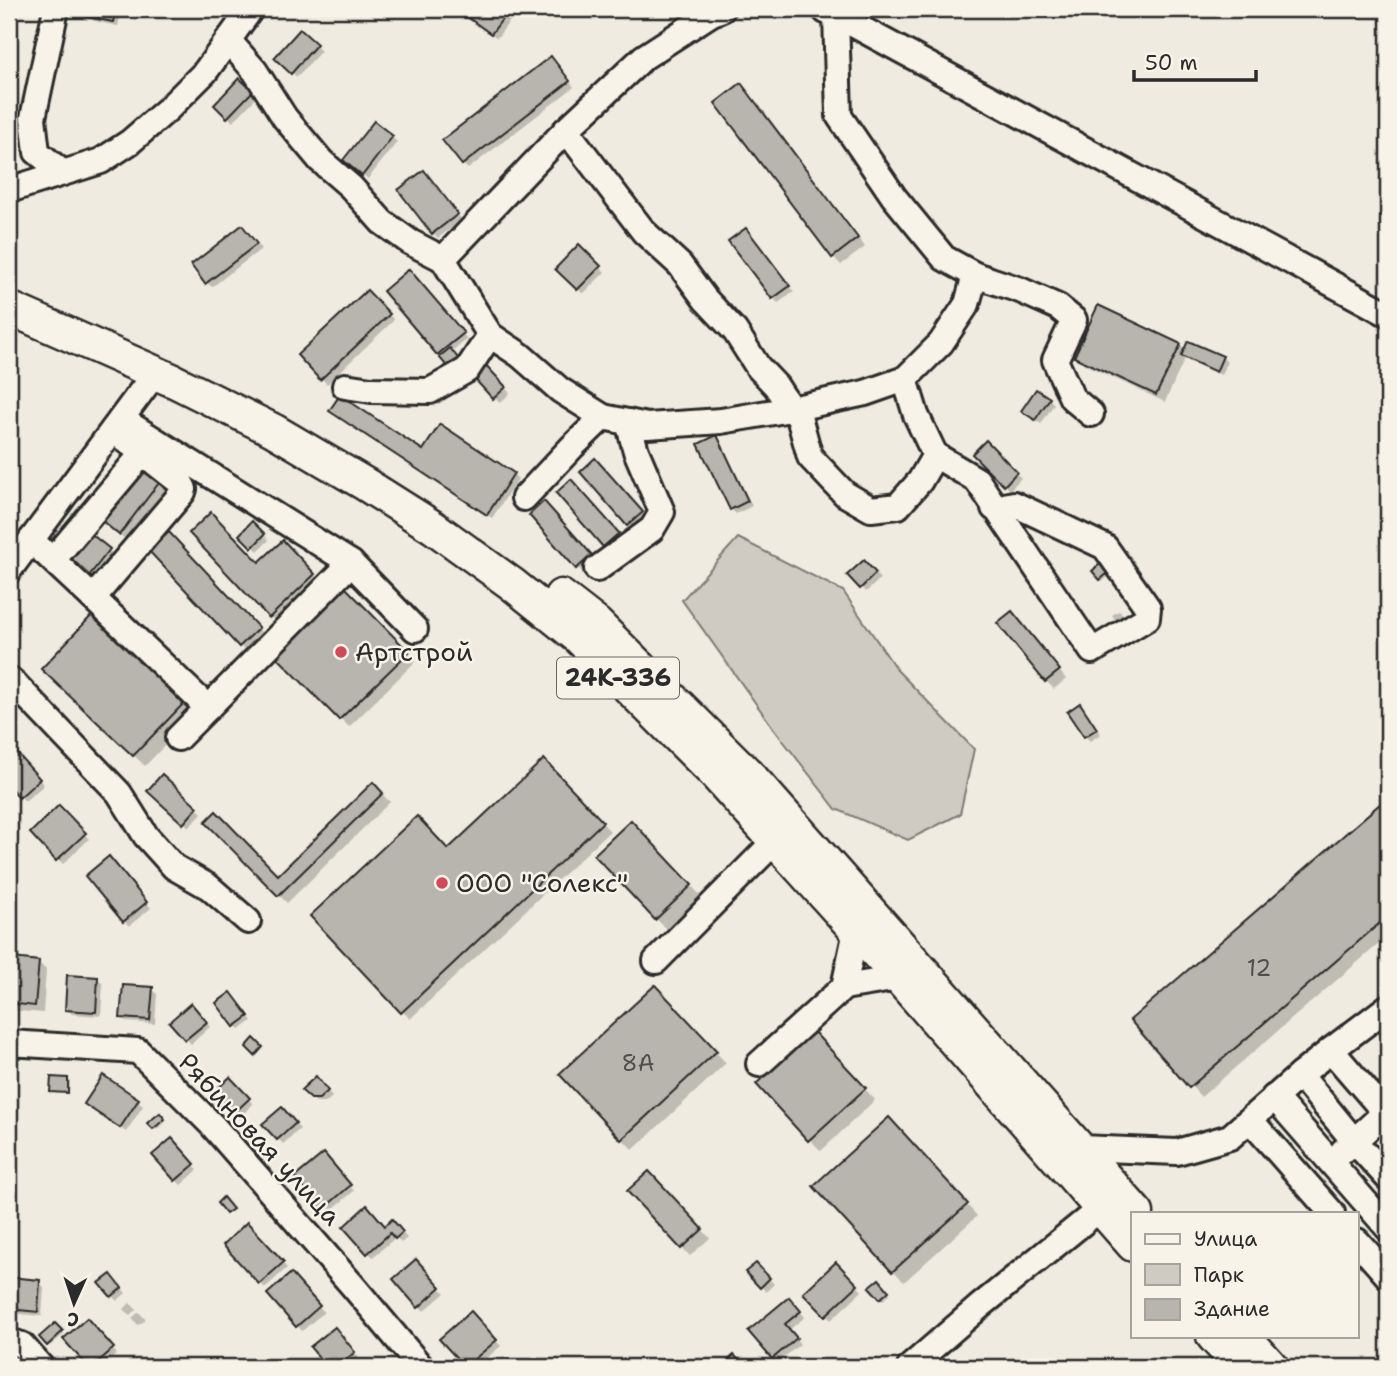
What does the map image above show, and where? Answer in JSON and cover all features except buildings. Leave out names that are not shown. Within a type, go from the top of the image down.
[{"type":"main road","name":"24К-336","points":[[9,286],[206,376],[328,439],[448,515],[536,576],[587,616],[751,777],[1136,1212]]},
{"type":"main road","name":"24К-336","points":[[9,308],[155,373],[273,430],[433,527],[512,584],[578,637],[715,774],[899,978],[1131,1243]]},
{"type":"main road","points":[[1228,1352],[1272,1367]]},
{"type":"street","points":[[56,9],[33,118],[37,152],[62,173]]},
{"type":"street","points":[[9,190],[101,161],[130,142],[205,72],[251,9]]},
{"type":"street","points":[[443,260],[566,130],[644,57],[722,9]]},
{"type":"street","points":[[832,11],[839,116],[894,197],[944,258],[975,275],[1020,290],[1058,307],[1074,320],[1055,360],[1072,398],[1091,414]]},
{"type":"street","points":[[832,11],[1388,314]]},
{"type":"street","points":[[228,40],[256,71],[285,118],[320,161],[351,187],[382,222],[410,242],[443,260],[491,335],[520,355],[560,390],[603,417],[647,426],[721,421],[865,393],[905,379],[941,343],[961,314],[967,304],[975,275]]},
{"type":"street","points":[[566,130],[644,232],[680,265],[705,299],[735,331],[758,367],[799,417],[810,457],[845,494],[871,509],[898,506],[920,481],[935,455]]},
{"type":"street","points":[[345,386],[370,390],[430,391],[467,370],[491,335]]},
{"type":"street","points":[[9,570],[155,373]]},
{"type":"street","points":[[905,379],[916,415],[935,455],[977,480],[994,508],[1092,651],[1147,618],[1148,608],[1105,547],[1014,504],[994,508]]},
{"type":"street","points":[[524,498],[603,417]]},
{"type":"street","points":[[597,569],[652,529],[662,512],[636,452],[628,422]]},
{"type":"street","points":[[93,598],[183,492],[183,485],[142,454],[117,424]]},
{"type":"street","points":[[117,424],[351,563],[415,629]]},
{"type":"street","points":[[52,560],[142,454]]},
{"type":"street","points":[[31,540],[208,708]]},
{"type":"street","points":[[178,738],[351,563]]},
{"type":"street","points":[[9,679],[119,793],[146,836],[174,867],[209,887],[248,921]]},
{"type":"street","points":[[656,961],[775,841]]},
{"type":"street","points":[[844,987],[856,931]]},
{"type":"street","points":[[759,1064],[844,987],[899,978]]},
{"type":"street","points":[[1080,1148],[1177,1152],[1230,1137],[1331,1049],[1388,1007]]},
{"type":"street","name":"Рябиновая улица","points":[[9,1043],[138,1051],[213,1126],[421,1367]]},
{"type":"street","points":[[1306,1184],[1354,1141],[1384,1104],[1331,1049]]},
{"type":"street","points":[[1300,1075],[1388,1178]]},
{"type":"street","points":[[1274,1097],[1388,1228]]},
{"type":"street","points":[[1252,1122],[1331,1212]]},
{"type":"street","points":[[910,1367],[1101,1208]]},
{"type":"street","points":[[1358,1242],[1388,1276]]},
{"type":"street","points":[[9,1341],[22,1345],[41,1367]]},
{"type":"green space","points":[[738,538],[843,591],[897,670],[974,749],[960,814],[908,840],[836,809],[774,729],[682,600]]},
{"type":"place","name":"Артстрой","points":[[341,652]]},
{"type":"place","name":"ООО \"Солекс\"","points":[[442,883]]}]
